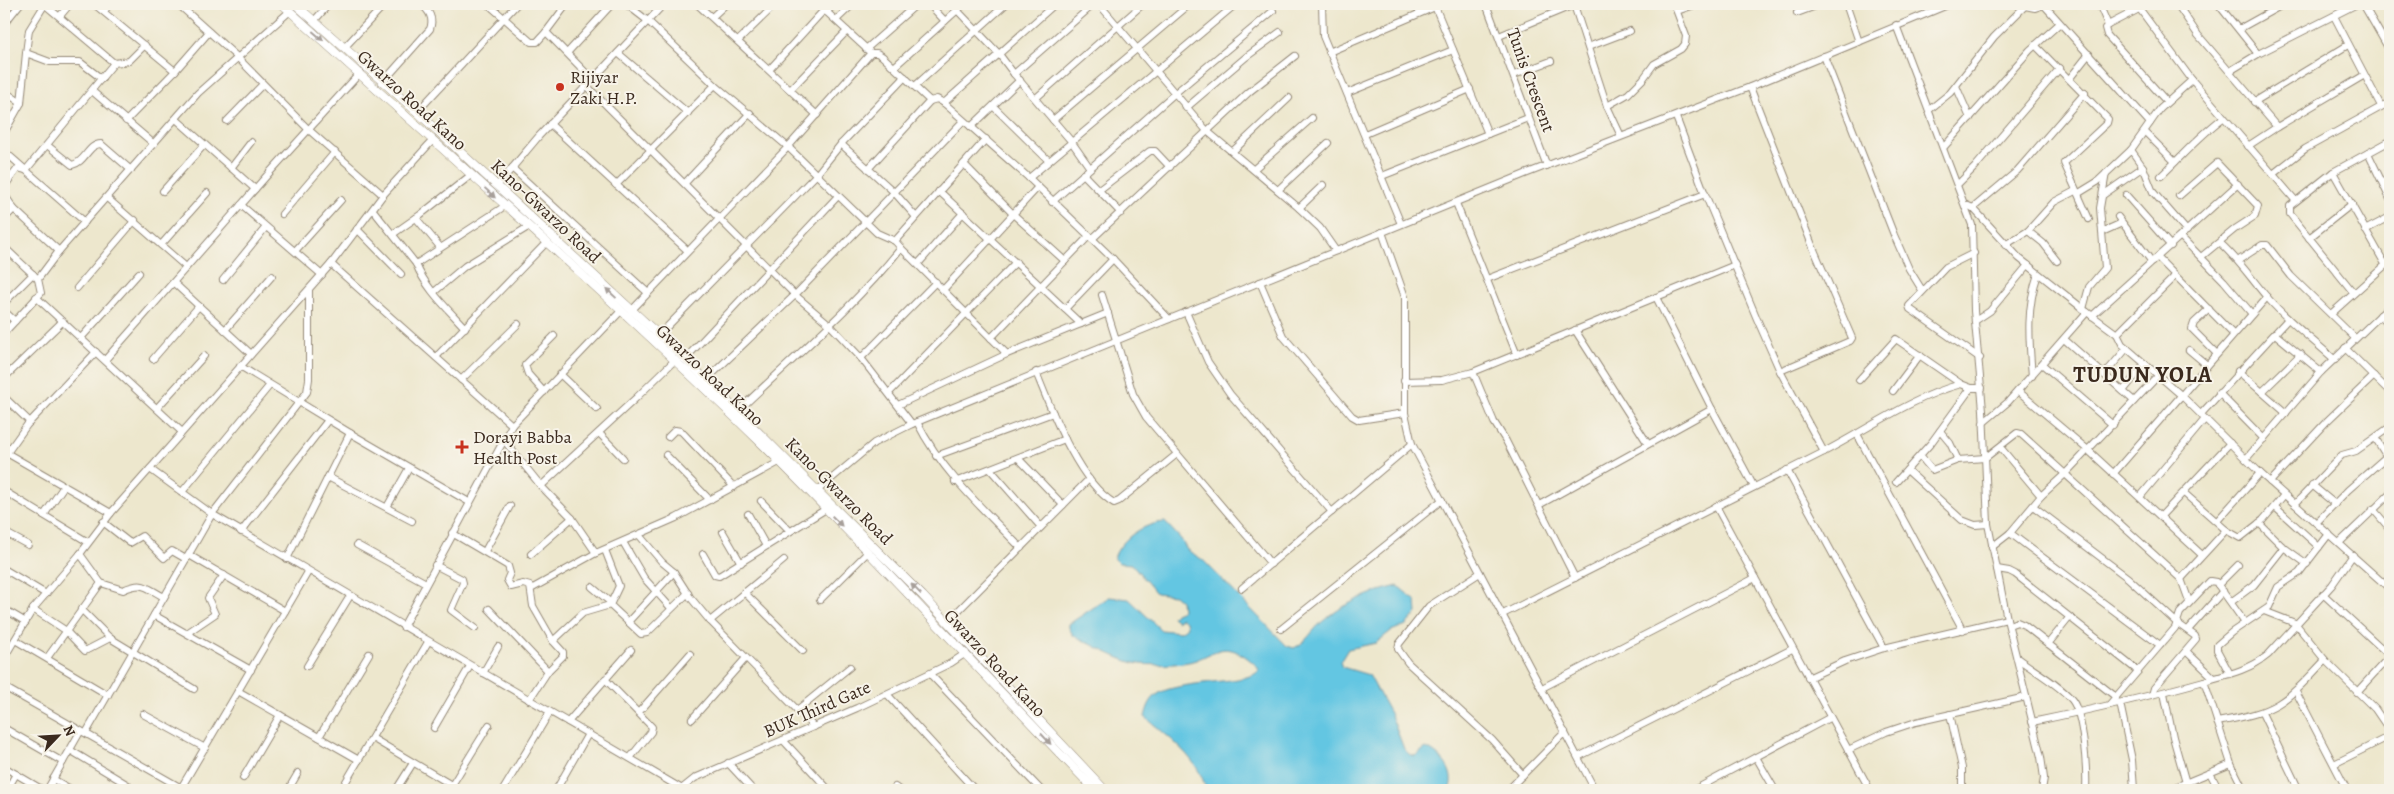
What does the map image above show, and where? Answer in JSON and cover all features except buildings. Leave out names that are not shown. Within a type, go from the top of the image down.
[{"type":"main road","name":"Gwarzo Road Kano","points":[[282,4],[292,7],[360,73],[528,227],[588,277],[620,312],[674,360],[868,552],[898,576],[966,653],[1095,790]]},
{"type":"main road","name":"Kano-Gwarzo Road","points":[[292,7],[314,21],[417,112],[497,186],[588,277],[631,311],[685,359],[818,490],[898,576],[947,622],[1105,790]]},
{"type":"street","points":[[4,22],[20,4]]},
{"type":"street","points":[[4,133],[21,103],[29,30],[44,4],[114,63]]},
{"type":"street","points":[[60,16],[70,4]]},
{"type":"street","points":[[94,4],[176,70]]},
{"type":"street","points":[[104,12],[110,4]]},
{"type":"street","points":[[178,4],[236,56],[309,130],[383,195]]},
{"type":"street","points":[[314,21],[329,4]]},
{"type":"street","points":[[344,48],[386,4]]},
{"type":"street","points":[[383,82],[430,29],[433,22],[422,4]]},
{"type":"street","points":[[488,4],[535,43],[546,32],[567,4]]},
{"type":"street","points":[[417,112],[517,4]]},
{"type":"street","points":[[568,52],[612,4]]},
{"type":"street","points":[[626,4],[648,21],[715,85],[788,147],[877,233],[895,241],[1007,354]]},
{"type":"street","points":[[497,186],[550,124],[664,4]]},
{"type":"street","points":[[697,4],[817,115]]},
{"type":"street","points":[[712,17],[726,4]]},
{"type":"street","points":[[738,41],[776,4]]},
{"type":"street","points":[[818,4],[869,51],[877,53],[930,101]]},
{"type":"street","points":[[769,70],[825,11],[835,4]]},
{"type":"street","points":[[836,20],[854,4]]},
{"type":"street","points":[[631,311],[687,250],[788,147],[817,115],[869,51],[917,4]]},
{"type":"street","points":[[929,4],[945,21]]},
{"type":"street","points":[[894,67],[964,4]]},
{"type":"street","points":[[915,86],[1006,4]]},
{"type":"street","points":[[944,103],[1055,4]]},
{"type":"street","points":[[1014,74],[1094,4]]},
{"type":"street","points":[[1099,4],[1207,131],[1299,208],[1320,228],[1336,251]]},
{"type":"street","points":[[1036,98],[1143,4]]},
{"type":"street","points":[[1053,120],[1190,4]]},
{"type":"street","points":[[1029,178],[1236,4]]},
{"type":"street","points":[[1330,4],[1321,6],[1321,28],[1329,52],[1365,134],[1401,224]]},
{"type":"street","name":"Tunis Crescent","points":[[1486,4],[1547,166]]},
{"type":"street","points":[[1607,106],[1628,94],[1643,79],[1654,64],[1681,49],[1685,44],[1686,36],[1674,4]]},
{"type":"street","points":[[1676,12],[1697,4]]},
{"type":"street","points":[[1797,13],[1821,4]]},
{"type":"street","points":[[1846,4],[1859,42]]},
{"type":"street","points":[[818,490],[874,443],[915,423],[1401,224],[1750,87],[1950,4]]},
{"type":"street","points":[[1929,110],[1956,86],[1994,37],[2025,5],[2035,8],[2046,4],[2059,24],[2089,54],[2150,123]]},
{"type":"street","points":[[2099,4],[2108,25]]},
{"type":"street","points":[[2177,4],[2198,35],[2277,127]]},
{"type":"street","points":[[2218,4],[2258,54]]},
{"type":"street","points":[[2239,29],[2284,4]]},
{"type":"street","points":[[2230,71],[2258,54],[2357,4]]},
{"type":"street","points":[[2363,4],[2390,52]]},
{"type":"street","points":[[1329,52],[1434,5],[1488,134]]},
{"type":"street","points":[[1499,36],[1575,5],[1607,106],[1622,136]]},
{"type":"street","points":[[2167,102],[2107,35],[2105,28],[2108,25],[2137,6],[2192,80],[2295,200]]},
{"type":"street","points":[[4,303],[35,277],[60,251],[198,93],[236,56],[292,7]]},
{"type":"street","points":[[957,10],[999,54],[1090,168]]},
{"type":"street","points":[[1052,202],[1174,94],[1273,11]]},
{"type":"street","points":[[2334,16],[2363,76],[2381,106]]},
{"type":"street","points":[[1943,148],[2035,45],[2059,24]]},
{"type":"street","points":[[1896,25],[1966,204],[1972,225],[1988,524],[2016,658],[2041,757],[2044,778],[2042,790]]},
{"type":"street","points":[[791,89],[847,31]]},
{"type":"street","points":[[1588,47],[1630,31]]},
{"type":"street","points":[[126,120],[176,70],[209,32]]},
{"type":"street","points":[[546,32],[568,52],[593,80]]},
{"type":"street","points":[[1186,108],[1246,57],[1280,32]]},
{"type":"street","points":[[26,170],[114,63],[129,61],[145,45]]},
{"type":"street","points":[[2035,45],[2085,93],[2108,120],[2064,161],[2063,165],[2089,219]]},
{"type":"street","points":[[2254,102],[2348,45]]},
{"type":"street","points":[[1347,93],[1453,50]]},
{"type":"street","points":[[26,53],[50,62],[80,62],[102,78]]},
{"type":"street","points":[[618,53],[688,113]]},
{"type":"street","points":[[2070,78],[2089,54]]},
{"type":"street","points":[[991,338],[1065,261],[1121,213],[1249,92],[1295,56]]},
{"type":"street","points":[[1824,56],[1894,235],[1909,269],[1922,290]]},
{"type":"street","points":[[1514,76],[1551,61]]},
{"type":"street","points":[[1958,184],[1975,167],[2060,68]]},
{"type":"street","points":[[104,360],[360,73]]},
{"type":"street","points":[[2248,146],[2363,76]]},
{"type":"street","points":[[658,336],[817,174],[841,144],[905,77]]},
{"type":"street","points":[[972,127],[1020,80]]},
{"type":"street","points":[[2005,245],[2028,231],[2054,202],[2075,191],[2079,192],[2085,189],[2106,173],[2131,150],[2167,102],[2192,80]]},
{"type":"street","points":[[227,121],[263,84]]},
{"type":"street","points":[[616,185],[651,152],[715,85]]},
{"type":"street","points":[[587,86],[651,152],[720,217],[769,270],[829,324],[861,358],[898,405],[915,423],[955,482],[1020,548]]},
{"type":"street","points":[[1956,86],[1970,118]]},
{"type":"street","points":[[1750,87],[1812,245],[1852,338],[1850,341],[1780,371]]},
{"type":"street","points":[[1365,134],[1470,89]]},
{"type":"street","points":[[4,91],[21,103]]},
{"type":"street","points":[[92,91],[154,144]]},
{"type":"street","points":[[1972,208],[2018,171],[2085,93]]},
{"type":"street","points":[[1233,151],[1289,98]]},
{"type":"street","points":[[868,169],[930,101],[937,99],[986,139],[1029,178],[1113,259],[1169,319]]},
{"type":"street","points":[[2273,174],[2305,149],[2390,102]]},
{"type":"street","points":[[994,107],[1049,160]]},
{"type":"street","points":[[686,183],[750,113]]},
{"type":"street","points":[[1676,116],[1705,194],[1780,371],[1824,452]]},
{"type":"street","points":[[1254,169],[1312,118]]},
{"type":"street","points":[[1382,176],[1528,118]]},
{"type":"street","points":[[2161,176],[2202,133],[2223,118]]},
{"type":"street","points":[[176,119],[255,189]]},
{"type":"street","points":[[706,380],[795,295],[963,121]]},
{"type":"street","points":[[550,124],[687,250]]},
{"type":"street","points":[[2145,132],[2175,162]]},
{"type":"street","points":[[895,241],[986,139]]},
{"type":"street","points":[[4,658],[33,609],[80,554],[103,522],[322,275],[383,195],[433,140]]},
{"type":"street","points":[[2353,292],[2290,214],[2290,206],[2295,200],[2333,172],[2390,141]]},
{"type":"street","points":[[231,168],[251,142]]},
{"type":"street","points":[[1278,190],[1328,143]]},
{"type":"street","points":[[47,144],[72,165],[82,161],[94,146],[101,144],[131,170]]},
{"type":"street","points":[[841,144],[894,192],[916,217]]},
{"type":"street","points":[[163,191],[204,145]]},
{"type":"street","points":[[2131,150],[2143,167],[2152,192],[2188,231]]},
{"type":"street","points":[[4,151],[85,222]]},
{"type":"street","points":[[1099,190],[1150,151],[1155,151],[1170,167]]},
{"type":"street","points":[[282,214],[334,152]]},
{"type":"street","points":[[2368,153],[2390,199]]},
{"type":"street","points":[[2178,196],[2217,163],[2257,204],[2258,210],[2255,216],[2235,229],[2201,257]]},
{"type":"street","points":[[964,164],[1013,214],[1065,261]]},
{"type":"street","points":[[2103,195],[2143,167]]},
{"type":"street","points":[[4,187],[18,168],[26,170]]},
{"type":"street","points":[[512,168],[647,292]]},
{"type":"street","points":[[2331,314],[2388,262],[2366,230],[2333,172]]},
{"type":"street","points":[[2087,312],[2089,287],[2105,271],[2100,208],[2106,173]]},
{"type":"street","points":[[1083,174],[1121,213]]},
{"type":"street","points":[[393,234],[471,175]]},
{"type":"street","points":[[2384,186],[2390,182]]},
{"type":"street","points":[[1983,423],[2018,391],[2087,312],[2155,260],[2238,184]]},
{"type":"street","points":[[1299,208],[1323,185]]},
{"type":"street","points":[[943,290],[1038,187]]},
{"type":"street","points":[[939,192],[991,238],[1081,324]]},
{"type":"street","points":[[161,245],[207,193]]},
{"type":"street","points":[[4,194],[14,209],[60,251]]},
{"type":"street","points":[[1487,279],[1705,194]]},
{"type":"street","points":[[2126,194],[2171,246]]},
{"type":"street","points":[[685,359],[838,196]]},
{"type":"street","points":[[107,198],[135,220],[186,267]]},
{"type":"street","points":[[295,251],[340,200]]},
{"type":"street","points":[[1456,203],[1517,354]]},
{"type":"street","points":[[1966,204],[1972,208],[2005,245],[2038,274],[2117,334],[2127,348],[2181,395],[2260,473],[2390,589]]},
{"type":"street","points":[[2309,238],[2352,204]]},
{"type":"street","points":[[241,205],[322,275]]},
{"type":"street","points":[[416,264],[505,206]]},
{"type":"street","points":[[4,219],[14,209]]},
{"type":"street","points":[[373,210],[416,264],[434,292],[465,328]]},
{"type":"street","points":[[918,264],[963,213]]},
{"type":"street","points":[[2366,230],[2390,217]]},
{"type":"street","points":[[416,218],[440,247]]},
{"type":"street","points":[[78,288],[135,220]]},
{"type":"street","points":[[2102,232],[2120,220],[2155,260],[2176,276],[2234,334]]},
{"type":"street","points":[[223,280],[266,226]]},
{"type":"street","points":[[434,292],[465,266],[528,227]]},
{"type":"street","points":[[356,229],[401,274]]},
{"type":"street","points":[[2028,231],[2043,243],[2057,261]]},
{"type":"street","points":[[1382,232],[1405,297],[1405,413],[1412,444],[1595,790]]},
{"type":"street","points":[[2181,237],[2252,314]]},
{"type":"street","points":[[436,358],[546,243]]},
{"type":"street","points":[[2220,243],[2239,260],[2267,297],[2288,319],[2335,360]]},
{"type":"street","points":[[2239,260],[2262,245],[2267,244],[2291,276],[2355,338]]},
{"type":"street","points":[[4,246],[35,277],[41,292],[4,334]]},
{"type":"street","points":[[738,412],[888,265],[901,248]]},
{"type":"street","points":[[1974,253],[1946,266],[1909,304],[1910,309],[1980,358]]},
{"type":"street","points":[[1065,309],[1113,259]]},
{"type":"street","points":[[889,393],[1016,262]]},
{"type":"street","points":[[331,264],[512,425]]},
{"type":"street","points":[[1404,381],[1442,380],[1473,372],[1735,265]]},
{"type":"street","points":[[1976,321],[1990,311],[2028,265]]},
{"type":"street","points":[[81,338],[139,273]]},
{"type":"street","points":[[2032,376],[2028,328],[2031,294],[2038,274]]},
{"type":"street","points":[[225,330],[272,276]]},
{"type":"street","points":[[2117,334],[2176,276]]},
{"type":"street","points":[[861,358],[936,282]]},
{"type":"street","points":[[1260,282],[1283,336],[1352,416],[1359,420],[1405,413]]},
{"type":"street","points":[[174,283],[252,354]]},
{"type":"street","points":[[4,767],[45,790],[108,694],[212,514],[307,392],[310,379],[309,290]]},
{"type":"street","points":[[1102,295],[1133,394],[1146,417],[1270,564]]},
{"type":"street","points":[[36,297],[182,432]]},
{"type":"street","points":[[1656,297],[1712,409],[1754,487]]},
{"type":"street","points":[[2113,474],[2267,297]]},
{"type":"street","points":[[153,359],[199,306]]},
{"type":"street","points":[[2246,459],[2321,372],[2390,306]]},
{"type":"street","points":[[2209,308],[2194,323],[2192,330],[2217,354]]},
{"type":"street","points":[[4,311],[15,321]]},
{"type":"street","points":[[403,627],[452,533],[512,425],[620,312]]},
{"type":"street","points":[[1186,312],[1208,362],[1230,394],[1332,512]]},
{"type":"street","points":[[898,405],[1007,354],[1108,313]]},
{"type":"street","points":[[2380,315],[2390,325]]},
{"type":"street","points":[[2140,497],[2203,417],[2219,393],[2288,319]]},
{"type":"street","points":[[4,382],[63,321]]},
{"type":"street","points":[[461,380],[518,324]]},
{"type":"street","points":[[1575,330],[1648,444]]},
{"type":"street","points":[[2275,334],[2321,372]]},
{"type":"street","points":[[544,392],[528,374],[525,365],[554,336]]},
{"type":"street","points":[[1860,380],[1895,339],[1961,384],[1971,388],[1982,388]]},
{"type":"street","points":[[2064,339],[2134,401]]},
{"type":"street","points":[[2104,375],[2127,348]]},
{"type":"street","points":[[2346,348],[2390,392]]},
{"type":"street","points":[[2189,350],[2207,365]]},
{"type":"street","points":[[96,352],[30,422],[5,452],[111,513]]},
{"type":"street","points":[[2262,392],[2301,354]]},
{"type":"street","points":[[1893,391],[1920,355]]},
{"type":"street","points":[[157,408],[204,356]]},
{"type":"street","points":[[541,486],[674,360]]},
{"type":"street","points":[[2043,364],[2113,425]]},
{"type":"street","points":[[2123,391],[2146,364]]},
{"type":"street","points":[[240,366],[299,403],[469,502]]},
{"type":"street","points":[[2238,371],[2286,413]]},
{"type":"street","points":[[1036,372],[1065,439],[1089,479],[1114,503],[1177,454]]},
{"type":"street","points":[[1473,372],[1494,422],[1506,440],[1574,578]]},
{"type":"street","points":[[561,375],[597,410]]},
{"type":"street","points":[[1992,547],[2010,532],[2041,496],[2113,425],[2159,375]]},
{"type":"street","points":[[2270,482],[2327,421],[2374,376]]},
{"type":"street","points":[[1503,614],[1824,452],[1920,398],[1961,384]]},
{"type":"street","points":[[182,492],[270,385]]},
{"type":"street","points":[[1896,482],[1940,431],[1971,388]]},
{"type":"street","points":[[2018,391],[2088,450],[2162,516],[2202,555]]},
{"type":"street","points":[[2219,393],[2264,439]]},
{"type":"street","points":[[4,397],[30,422]]},
{"type":"street","points":[[1539,505],[1712,409]]},
{"type":"street","points":[[936,456],[1053,413]]},
{"type":"street","points":[[241,532],[328,420]]},
{"type":"street","points":[[2295,504],[2342,455],[2356,451],[2376,439],[2390,427]]},
{"type":"street","points":[[668,437],[675,430],[681,431],[734,487]]},
{"type":"street","points":[[1940,431],[1950,443],[1958,460]]},
{"type":"street","points":[[287,559],[350,433]]},
{"type":"street","points":[[599,433],[623,458]]},
{"type":"street","points":[[1920,456],[1932,470],[1958,460],[1985,458],[2017,433],[2021,434],[2180,579],[2189,601]]},
{"type":"street","points":[[1857,434],[1963,630]]},
{"type":"street","points":[[503,439],[541,486],[572,518],[596,553]]},
{"type":"street","points":[[955,482],[990,470],[1065,439]]},
{"type":"street","points":[[2316,523],[2335,504],[2389,460],[2376,439]]},
{"type":"street","points":[[2162,516],[2230,443]]},
{"type":"street","points":[[1242,588],[1412,444]]},
{"type":"street","points":[[2000,447],[2041,496]]},
{"type":"street","points":[[666,455],[710,500]]},
{"type":"street","points":[[1018,458],[1063,505]]},
{"type":"street","points":[[531,589],[596,553],[676,518],[779,462]]},
{"type":"street","points":[[150,468],[212,514],[241,532],[682,789]]},
{"type":"street","points":[[388,507],[409,468]]},
{"type":"street","points":[[990,470],[1041,527]]},
{"type":"street","points":[[1787,470],[1884,648]]},
{"type":"street","points":[[1907,470],[1962,520],[1975,525],[1988,524]]},
{"type":"street","points":[[2217,521],[2260,473]]},
{"type":"street","points":[[328,477],[412,521]]},
{"type":"street","points":[[947,622],[1089,479]]},
{"type":"street","points":[[2312,485],[2335,504]]},
{"type":"street","points":[[44,515],[64,486]]},
{"type":"street","points":[[4,491],[88,542]]},
{"type":"street","points":[[2184,493],[2226,530],[2240,538],[2258,523],[2284,494]]},
{"type":"street","points":[[2339,543],[2390,494]]},
{"type":"street","points":[[1281,629],[1442,500]]},
{"type":"street","points":[[762,501],[790,531]]},
{"type":"street","points":[[485,551],[510,506]]},
{"type":"street","points":[[1716,506],[1829,718],[1870,790]]},
{"type":"street","points":[[2032,506],[2128,578],[2196,639],[2188,652],[2154,688],[2152,695]]},
{"type":"street","points":[[2274,506],[2319,547]]},
{"type":"street","points":[[702,554],[717,576],[826,509]]},
{"type":"street","points":[[2373,509],[2390,529]]},
{"type":"street","points":[[748,514],[766,546]]},
{"type":"street","points":[[531,554],[572,518]]},
{"type":"street","points":[[103,522],[130,543],[138,537],[146,538],[164,558],[172,551],[187,557],[224,575],[285,611]]},
{"type":"street","points":[[2258,523],[2284,547],[2307,564]]},
{"type":"street","points":[[2180,579],[2226,530]]},
{"type":"street","points":[[4,532],[28,545]]},
{"type":"street","points":[[724,532],[741,562]]},
{"type":"street","points":[[2010,532],[2160,645]]},
{"type":"street","points":[[452,533],[508,566],[510,573],[507,580],[510,587],[526,584],[531,589],[533,606],[553,641],[561,649],[562,656],[548,671],[529,700]]},
{"type":"street","points":[[2230,674],[2216,648],[2223,639],[2269,607],[2278,587],[2295,577],[2329,534]]},
{"type":"street","points":[[639,535],[662,562],[674,572],[710,621],[814,727]]},
{"type":"street","points":[[623,542],[644,578],[671,608]]},
{"type":"street","points":[[356,545],[426,583]]},
{"type":"street","points":[[2231,602],[2254,584],[2284,547]]},
{"type":"street","points":[[553,641],[583,613],[610,604],[619,586],[606,550]]},
{"type":"street","points":[[820,600],[868,552]]},
{"type":"street","points":[[80,554],[101,583],[123,590],[140,584],[164,597]]},
{"type":"street","points":[[2032,722],[2108,706],[2118,700],[2164,692],[2230,674],[2264,659],[2323,594],[2352,555]]},
{"type":"street","points":[[710,621],[784,560]]},
{"type":"street","points":[[436,565],[463,581],[450,610],[475,628]]},
{"type":"street","points":[[2218,585],[2238,565]]},
{"type":"street","points":[[1997,569],[2015,574],[2138,671]]},
{"type":"street","points":[[4,570],[46,594]]},
{"type":"street","points":[[4,687],[183,789],[308,572]]},
{"type":"street","points":[[628,622],[674,572]]},
{"type":"street","points":[[1480,574],[1429,606],[1399,644],[1398,649],[1408,662],[1492,740],[1523,775]]},
{"type":"street","points":[[187,633],[215,614],[208,598],[224,575]]},
{"type":"street","points":[[1542,688],[1755,578]]},
{"type":"street","points":[[2118,700],[2138,671],[2175,628],[2180,613],[2189,601],[2210,580],[2223,591],[2245,623]]},
{"type":"street","points":[[46,658],[101,583]]},
{"type":"street","points":[[592,587],[640,634],[644,634],[688,593]]},
{"type":"street","points":[[2188,630],[2223,591]]},
{"type":"street","points":[[744,592],[803,651]]},
{"type":"street","points":[[2323,594],[2390,656],[2357,692]]},
{"type":"street","points":[[307,666],[350,596]]},
{"type":"street","points":[[4,609],[26,622]]},
{"type":"street","points":[[33,609],[65,630],[85,650],[110,638]]},
{"type":"street","points":[[82,609],[110,638],[194,689]]},
{"type":"street","points":[[489,609],[548,671]]},
{"type":"street","points":[[2264,611],[2296,623],[2325,660],[2375,709],[2390,731]]},
{"type":"street","points":[[154,614],[251,670]]},
{"type":"street","points":[[2048,644],[2069,618]]},
{"type":"street","points":[[1808,678],[1845,661],[1884,648],[1963,630],[2008,622],[2020,622],[2118,700],[2132,760],[2134,790]]},
{"type":"street","points":[[15,640],[108,694]]},
{"type":"street","points":[[341,790],[428,642]]},
{"type":"street","points":[[483,674],[498,647]]},
{"type":"street","points":[[1578,757],[1792,648]]},
{"type":"street","points":[[568,722],[631,650]]},
{"type":"street","points":[[2188,652],[2214,678]]},
{"type":"street","name":"BUK Third Gate","points":[[682,789],[695,778],[887,694],[930,674],[966,653]]},
{"type":"street","points":[[319,737],[369,654]]},
{"type":"street","points":[[639,712],[690,654]]},
{"type":"street","points":[[692,719],[746,658]]},
{"type":"street","points":[[2016,658],[2073,700],[2078,713],[2087,770],[2086,790]]},
{"type":"street","points":[[2217,722],[2262,713],[2281,704],[2296,692],[2325,660]]},
{"type":"street","points":[[434,728],[470,666]]},
{"type":"street","points":[[797,710],[850,667]]},
{"type":"street","points":[[930,674],[1041,790]]},
{"type":"street","points":[[605,679],[652,727],[651,732],[630,758]]},
{"type":"street","points":[[2204,681],[2231,764],[2244,790]]},
{"type":"street","points":[[238,691],[359,760]]},
{"type":"street","points":[[2164,692],[2173,737],[2186,783]]},
{"type":"street","points":[[2296,692],[2348,790]]},
{"type":"street","points":[[887,694],[976,790]]},
{"type":"street","points":[[1848,750],[1886,732],[1950,714],[2026,697]]},
{"type":"street","points":[[503,790],[550,712]]},
{"type":"street","points":[[2262,713],[2299,790]]},
{"type":"street","points":[[143,714],[205,748]]},
{"type":"street","points":[[1950,714],[1962,768],[1962,790]]},
{"type":"street","points":[[243,778],[280,715]]},
{"type":"street","points":[[1694,790],[1829,718]]},
{"type":"street","points":[[452,786],[489,725]]},
{"type":"street","points":[[4,728],[62,762]]},
{"type":"street","points":[[1508,790],[1565,732]]},
{"type":"street","points":[[556,790],[588,734]]},
{"type":"street","points":[[372,738],[460,790]]},
{"type":"street","points":[[2334,764],[2389,739]]},
{"type":"street","points":[[783,740],[829,790]]},
{"type":"street","points":[[70,750],[128,785],[129,790]]},
{"type":"street","points":[[1756,757],[1775,790]]},
{"type":"street","points":[[396,790],[413,763]]},
{"type":"street","points":[[728,763],[753,790]]},
{"type":"street","points":[[2168,790],[2231,764]]},
{"type":"street","points":[[288,790],[298,773]]},
{"type":"street","points":[[2210,773],[2219,790]]},
{"type":"street","points":[[7,790],[16,774]]},
{"type":"street","points":[[53,779],[72,790]]},
{"type":"water","points":[[1165,522],[1181,539],[1187,550],[1203,560],[1287,646],[1294,648],[1299,645],[1319,624],[1331,615],[1358,599],[1378,591],[1398,586],[1416,601],[1417,613],[1406,625],[1391,631],[1376,643],[1348,649],[1340,662],[1342,667],[1369,675],[1391,715],[1404,749],[1409,754],[1415,756],[1426,748],[1442,759],[1451,777],[1449,790],[1206,790],[1203,779],[1190,758],[1145,717],[1148,707],[1155,696],[1165,691],[1185,686],[1247,677],[1259,670],[1256,666],[1238,652],[1226,649],[1183,663],[1156,665],[1134,663],[1073,635],[1069,628],[1069,624],[1109,597],[1129,599],[1161,630],[1181,632],[1187,627],[1186,621],[1181,618],[1177,621],[1172,617],[1175,613],[1182,610],[1181,601],[1174,595],[1156,593],[1132,564],[1119,563],[1114,558],[1122,544],[1135,533],[1150,525]]},
{"type":"place","name":"Rijiyar Zaki H.P.","points":[[560,87]]},
{"type":"place","name":"Dorayi Babba Health Post","points":[[462,447]]},
{"type":"district","name":"TUDUN YOLA","points":[[2143,374]]}]
